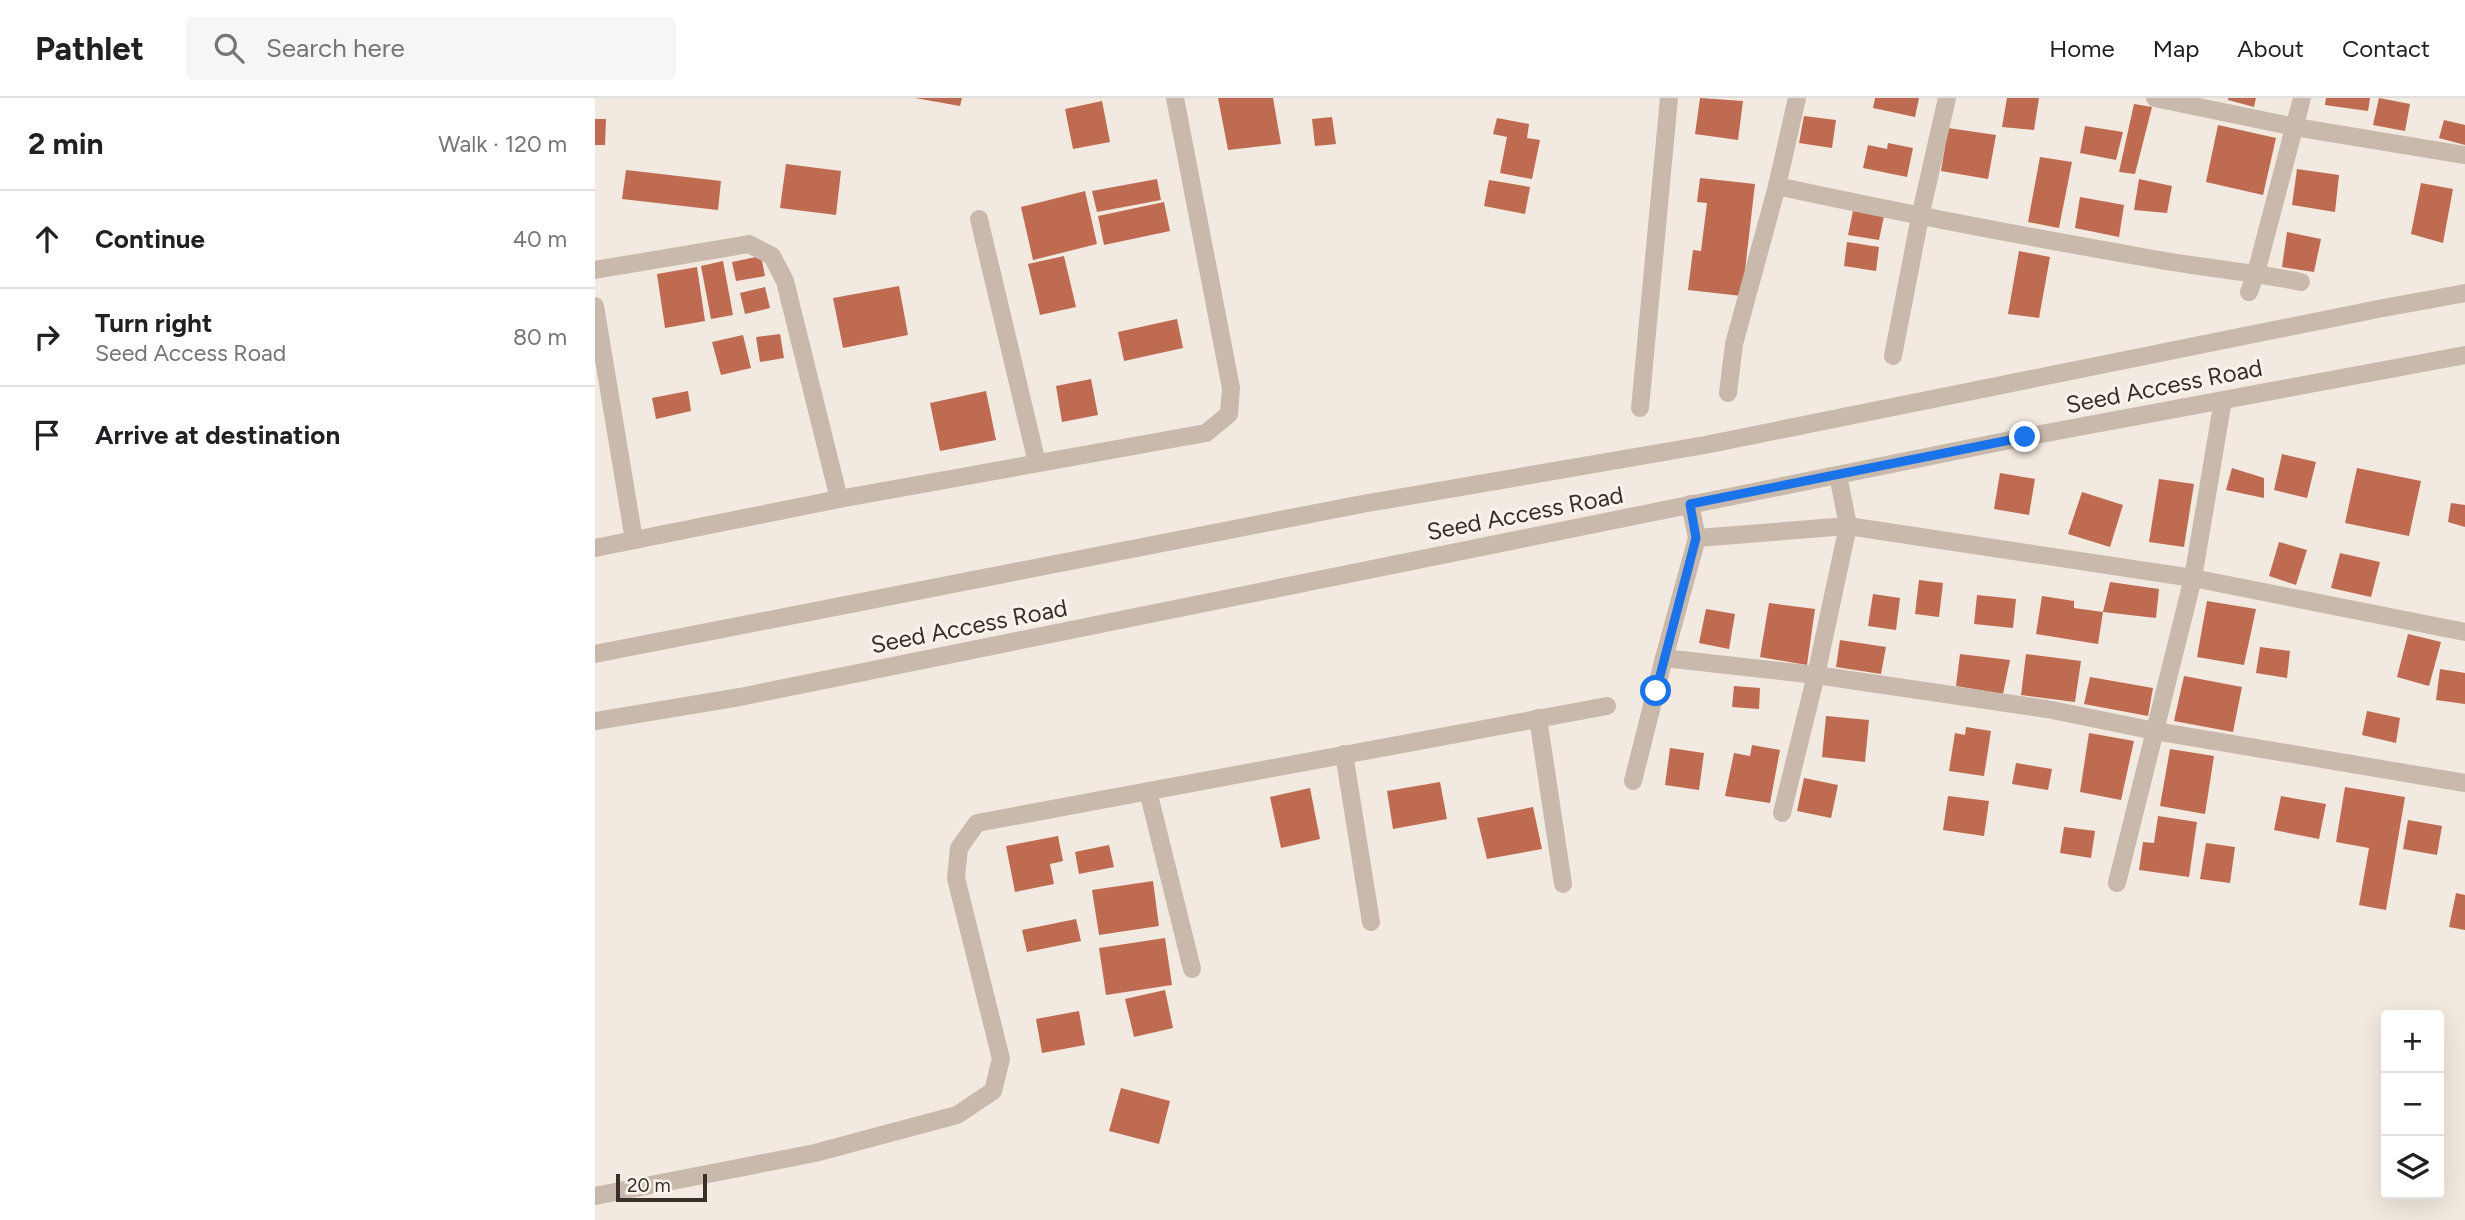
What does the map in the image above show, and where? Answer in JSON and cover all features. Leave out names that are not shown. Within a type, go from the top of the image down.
[{"type":"street","points":[[595,548],[839,499],[1206,433],[1229,414],[1231,388],[1175,98]]},
{"type":"street","points":[[1640,408],[1669,98]]},
{"type":"street","points":[[1728,393],[1734,344],[1777,186],[1797,98]]},
{"type":"street","points":[[1893,356],[1920,216],[1947,98]]},
{"type":"street","points":[[2155,98],[2295,127],[2465,155]]},
{"type":"street","points":[[2249,292],[2302,98]]},
{"type":"street","points":[[1777,186],[1920,216],[2158,260],[2301,282]]},
{"type":"street","points":[[979,219],[1037,463]]},
{"type":"street","points":[[595,270],[749,244],[772,256],[785,281],[839,499]]},
{"type":"street","name":"Seed Access Road","points":[[595,654],[1362,504],[1705,445],[2465,293]]},
{"type":"street","points":[[595,306],[634,540]]},
{"type":"street","name":"Seed Access Road","points":[[595,721],[740,697],[1690,504],[2465,355]]},
{"type":"street","points":[[2117,883],[2193,578],[2223,400]]},
{"type":"street","points":[[1782,813],[1816,675],[1848,526],[1838,475]]},
{"type":"street","points":[[1633,781],[1696,538],[1690,504]]},
{"type":"street","points":[[1696,538],[1848,526],[2193,578],[2465,632]]},
{"type":"street","points":[[1664,658],[1816,675],[2047,709],[2155,731],[2465,783]]},
{"type":"street","points":[[595,1196],[815,1153],[957,1115],[993,1091],[1000,1059],[957,878],[958,848],[977,823],[1608,706]]},
{"type":"street","points":[[1538,718],[1563,884]]},
{"type":"street","points":[[1344,754],[1371,922]]},
{"type":"street","points":[[1149,791],[1192,969]]},
{"type":"building","points":[[915,98],[962,98],[960,106]]},
{"type":"building","points":[[1218,98],[1273,98],[1281,144],[1228,150]]},
{"type":"building","points":[[1700,98],[1743,101],[1738,140],[1695,134]]},
{"type":"building","points":[[1875,98],[1919,98],[1915,117],[1873,108]]},
{"type":"building","points":[[2007,98],[2039,98],[2034,130],[2002,127]]},
{"type":"building","points":[[2228,98],[2256,98],[2254,107]]},
{"type":"building","points":[[2326,98],[2370,98],[2368,111],[2325,105]]},
{"type":"building","points":[[2379,98],[2410,104],[2405,131],[2373,125]]},
{"type":"building","points":[[1102,101],[1110,142],[1073,149],[1065,109]]},
{"type":"building","points":[[2134,104],[2152,107],[2135,174],[2119,172]]},
{"type":"building","points":[[1804,116],[1836,120],[1832,148],[1799,143]]},
{"type":"building","points":[[1332,117],[1336,144],[1315,146],[1312,119]]},
{"type":"building","points":[[1497,118],[1529,124],[1527,138],[1540,140],[1532,179],[1500,173],[1507,137],[1493,134]]},
{"type":"building","points":[[595,119],[606,119],[605,145],[595,145]]},
{"type":"building","points":[[2444,120],[2465,125],[2465,145],[2439,138]]},
{"type":"building","points":[[2218,125],[2276,138],[2263,195],[2206,182]]},
{"type":"building","points":[[2085,126],[2123,132],[2116,160],[2080,153]]},
{"type":"building","points":[[1948,128],[1996,135],[1988,179],[1941,171]]},
{"type":"building","points":[[1888,143],[1913,148],[1907,177],[1863,168],[1868,145],[1887,149]]},
{"type":"building","points":[[2040,157],[2072,162],[2059,228],[2028,222]]},
{"type":"building","points":[[786,164],[841,171],[836,215],[780,208]]},
{"type":"building","points":[[2297,169],[2339,175],[2335,212],[2292,205]]},
{"type":"building","points":[[626,170],[721,181],[718,210],[622,199]]},
{"type":"building","points":[[1700,178],[1755,184],[1742,296],[1688,290],[1693,250],[1701,251],[1707,203],[1697,202]]},
{"type":"building","points":[[1157,179],[1161,200],[1097,212],[1092,191]]},
{"type":"building","points":[[2139,179],[2172,186],[2167,213],[2134,210]]},
{"type":"building","points":[[1489,180],[1530,187],[1525,214],[1484,206]]},
{"type":"building","points":[[2421,183],[2453,189],[2443,243],[2411,234]]},
{"type":"building","points":[[1085,191],[1097,244],[1033,260],[1021,207]]},
{"type":"building","points":[[2080,197],[2124,205],[2119,237],[2075,228]]},
{"type":"building","points":[[1164,202],[1170,231],[1104,245],[1098,216]]},
{"type":"building","points":[[1853,211],[1884,216],[1879,240],[1848,235]]},
{"type":"building","points":[[2287,232],[2321,239],[2314,272],[2282,267]]},
{"type":"building","points":[[1847,242],[1879,247],[1876,271],[1844,266]]},
{"type":"building","points":[[2019,251],[2050,257],[2039,318],[2008,314]]},
{"type":"building","points":[[761,256],[765,276],[736,281],[732,262]]},
{"type":"building","points":[[1064,256],[1076,307],[1040,315],[1028,264]]},
{"type":"building","points":[[723,261],[733,315],[711,319],[701,266]]},
{"type":"building","points":[[697,267],[705,321],[665,328],[657,274]]},
{"type":"building","points":[[899,286],[908,335],[843,348],[833,298]]},
{"type":"building","points":[[765,287],[770,308],[745,314],[740,293]]},
{"type":"building","points":[[1177,319],[1183,348],[1124,361],[1118,332]]},
{"type":"building","points":[[780,334],[784,358],[760,362],[756,337]]},
{"type":"building","points":[[743,335],[751,368],[721,375],[712,342]]},
{"type":"building","points":[[1091,379],[1098,415],[1062,422],[1056,386]]},
{"type":"building","points":[[688,391],[691,411],[656,419],[652,398]]},
{"type":"building","points":[[986,391],[996,440],[940,451],[930,403]]},
{"type":"building","points":[[2282,454],[2316,462],[2307,498],[2274,490]]},
{"type":"building","points":[[2232,468],[2264,478],[2264,498],[2226,490]]},
{"type":"building","points":[[2357,468],[2421,481],[2409,536],[2345,523]]},
{"type":"building","points":[[2000,473],[2035,479],[2029,515],[1994,509]]},
{"type":"building","points":[[2159,479],[2194,484],[2184,547],[2149,542]]},
{"type":"building","points":[[2082,492],[2123,505],[2110,547],[2068,534]]},
{"type":"building","points":[[2451,503],[2465,505],[2465,527],[2448,522]]},
{"type":"building","points":[[2279,542],[2307,550],[2296,585],[2269,576]]},
{"type":"building","points":[[2340,553],[2380,562],[2371,597],[2331,588]]},
{"type":"building","points":[[1919,580],[1943,583],[1939,617],[1915,614]]},
{"type":"building","points":[[2110,582],[2159,589],[2156,618],[2103,612]]},
{"type":"building","points":[[1873,594],[1900,598],[1896,630],[1868,626]]},
{"type":"building","points":[[1977,595],[2016,599],[2013,628],[1974,624]]},
{"type":"building","points":[[2042,596],[2074,601],[2074,608],[2103,612],[2098,644],[2036,634]]},
{"type":"building","points":[[2207,601],[2256,609],[2244,665],[2197,657]]},
{"type":"building","points":[[1769,603],[1815,609],[1807,665],[1760,657]]},
{"type":"building","points":[[1706,609],[1735,614],[1729,649],[1699,643]]},
{"type":"building","points":[[2408,634],[2441,642],[2429,686],[2397,677]]},
{"type":"building","points":[[1840,640],[1886,647],[1881,674],[1836,667]]},
{"type":"building","points":[[2260,647],[2290,651],[2287,678],[2256,673]]},
{"type":"building","points":[[1960,654],[2010,660],[2003,694],[1956,686]]},
{"type":"building","points":[[2026,654],[2081,661],[2075,702],[2021,695]]},
{"type":"building","points":[[2440,669],[2465,673],[2465,704],[2436,700]]},
{"type":"building","points":[[2184,676],[2242,687],[2233,732],[2174,721]]},
{"type":"building","points":[[2090,677],[2153,688],[2148,716],[2084,704]]},
{"type":"building","points":[[1734,686],[1760,688],[1759,709],[1732,707]]},
{"type":"building","points":[[2367,711],[2400,718],[2396,743],[2362,735]]},
{"type":"building","points":[[1826,716],[1869,720],[1865,762],[1822,757]]},
{"type":"building","points":[[1966,727],[1991,731],[1984,776],[1949,771],[1955,733],[1965,735]]},
{"type":"building","points":[[2089,733],[2134,741],[2121,800],[2080,792]]},
{"type":"building","points":[[1752,745],[1780,750],[1770,803],[1725,796],[1734,753],[1750,756]]},
{"type":"building","points":[[1670,748],[1704,753],[1699,790],[1665,785]]},
{"type":"building","points":[[2170,749],[2214,756],[2205,814],[2160,806]]},
{"type":"building","points":[[2016,763],[2052,769],[2048,790],[2012,784]]},
{"type":"building","points":[[1804,778],[1838,785],[1831,818],[1797,811]]},
{"type":"building","points":[[1440,782],[1447,819],[1393,829],[1387,791]]},
{"type":"building","points":[[2345,787],[2405,797],[2386,910],[2359,905],[2369,848],[2336,842]]},
{"type":"building","points":[[1310,788],[1320,839],[1281,848],[1270,797]]},
{"type":"building","points":[[1948,796],[1989,801],[1984,836],[1943,830]]},
{"type":"building","points":[[2281,796],[2326,804],[2319,839],[2274,830]]},
{"type":"building","points":[[1533,807],[1542,849],[1487,859],[1477,818]]},
{"type":"building","points":[[2158,816],[2197,822],[2189,877],[2139,870],[2143,842],[2154,843]]},
{"type":"building","points":[[2408,820],[2442,826],[2437,855],[2403,849]]},
{"type":"building","points":[[2064,827],[2095,831],[2091,858],[2060,853]]},
{"type":"building","points":[[1058,836],[1063,861],[1050,864],[1054,884],[1015,892],[1006,846]]},
{"type":"building","points":[[2206,843],[2235,847],[2230,883],[2200,879]]},
{"type":"building","points":[[1109,845],[1114,867],[1079,874],[1075,852]]},
{"type":"building","points":[[1153,881],[1159,926],[1099,935],[1092,890]]},
{"type":"building","points":[[2456,893],[2465,895],[2465,930],[2449,927]]},
{"type":"building","points":[[1076,919],[1081,941],[1027,952],[1022,930]]},
{"type":"building","points":[[1165,938],[1172,985],[1106,995],[1099,948]]},
{"type":"building","points":[[1165,990],[1173,1028],[1134,1037],[1125,999]]},
{"type":"building","points":[[1079,1011],[1085,1045],[1042,1053],[1036,1019]]},
{"type":"building","points":[[1121,1088],[1170,1101],[1159,1144],[1109,1131]]},
{"type":"route","points":[[1656,691],[1696,538],[1690,504],[2025,437]]}]
